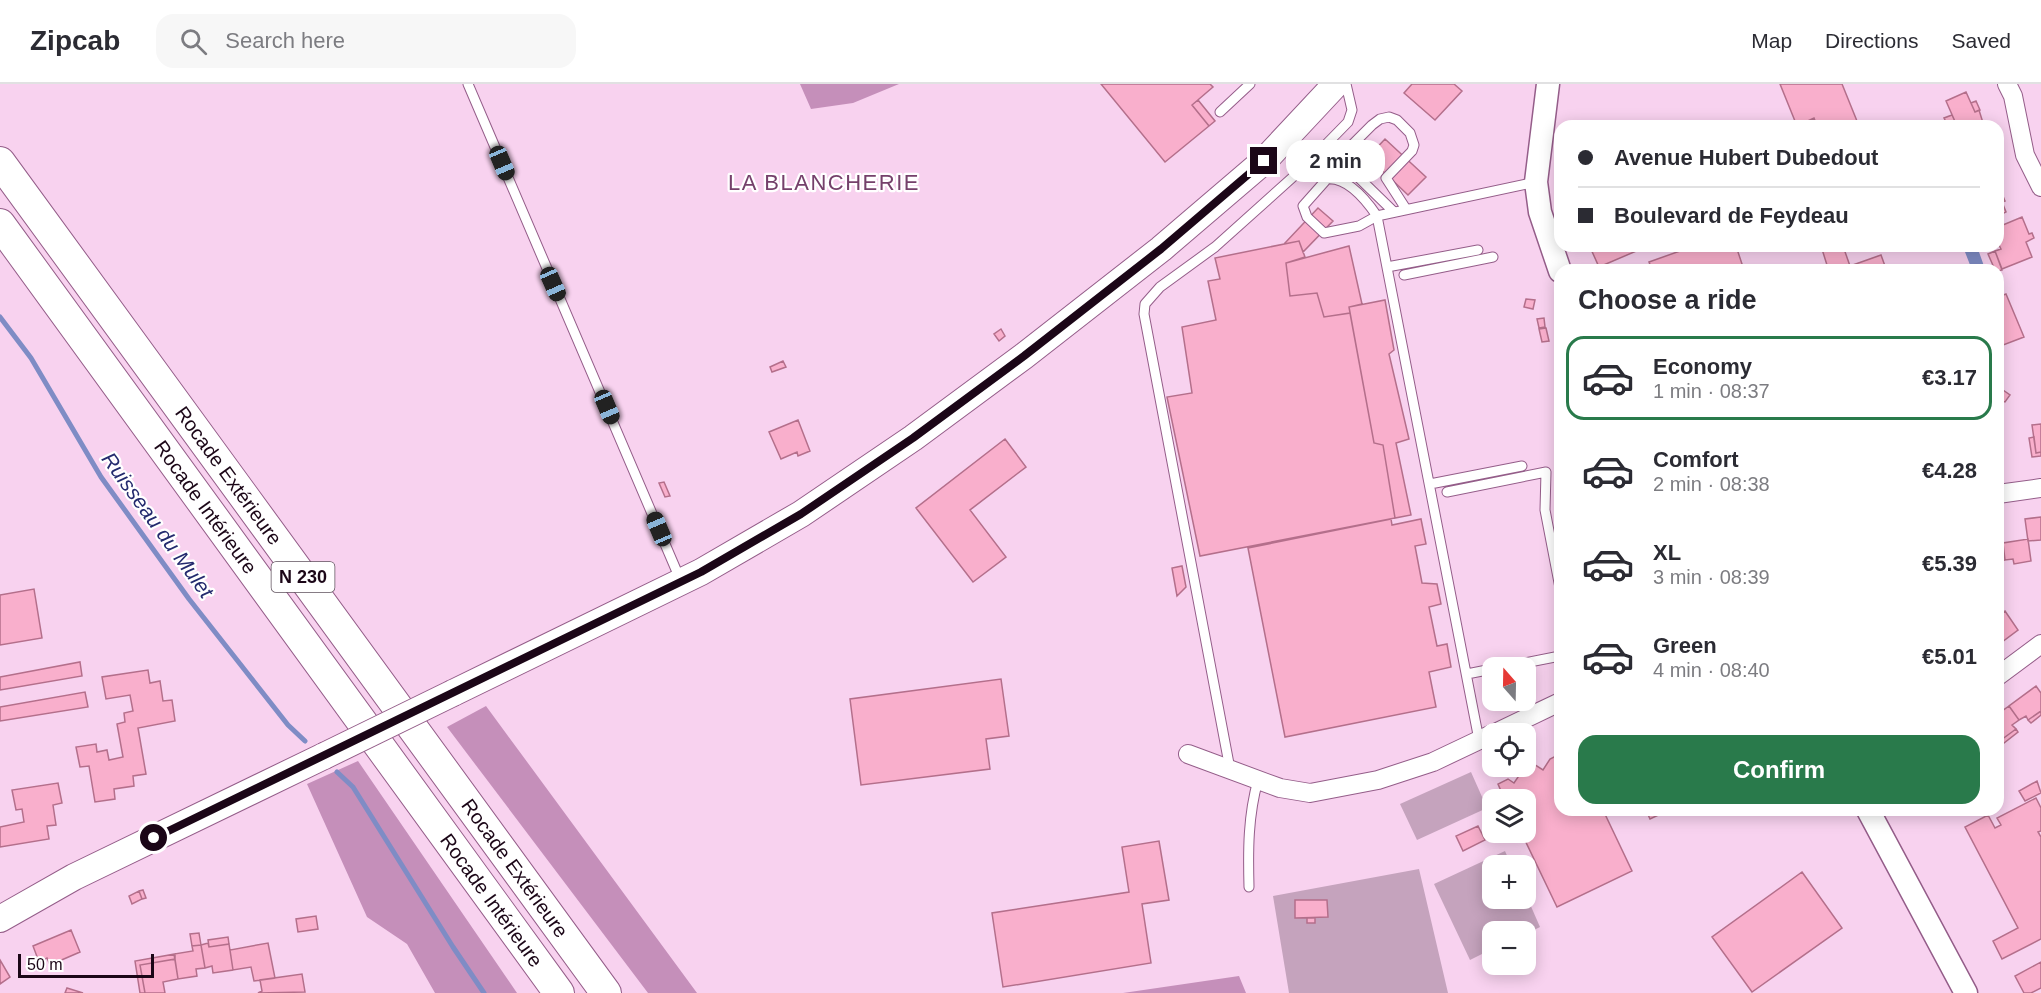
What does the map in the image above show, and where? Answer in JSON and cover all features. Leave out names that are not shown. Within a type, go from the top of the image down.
[{"type":"highway","name":"Rocade Extérieure","points":[[0,162],[606,993]]},
{"type":"highway","name":"Rocade Intérieure","points":[[0,224],[559,993]]},
{"type":"main road","points":[[0,919],[74,877],[681,582],[801,514],[913,438],[1024,356],[1161,249],[1264,161],[1336,84]]},
{"type":"street","points":[[1548,84],[1536,182],[1540,212],[1554,240]]},
{"type":"street","points":[[2012,86],[2025,155],[2041,188]]},
{"type":"street","points":[[2004,493],[2041,488]]},
{"type":"street","points":[[2004,672],[2041,644]]},
{"type":"street","points":[[1516,723],[1554,705]]},
{"type":"street","points":[[1188,754],[1280,788],[1310,793],[1378,780],[1433,762],[1482,739]]},
{"type":"street","points":[[1871,816],[1966,993]]},
{"type":"lane","points":[[468,84],[681,582]]},
{"type":"lane","points":[[1220,112],[1250,84]]},
{"type":"lane","points":[[1230,771],[1144,314],[1146,304],[1160,287],[1215,248],[1287,183],[1348,122],[1352,110],[1346,84]]},
{"type":"lane","points":[[1406,209],[1386,178],[1412,151],[1414,145],[1410,134],[1397,120],[1389,117],[1380,119],[1372,125],[1349,148],[1347,158],[1303,206],[1307,217],[1324,233],[1359,226],[1377,216],[1406,209],[1536,182]]},
{"type":"lane","points":[[1347,158],[1356,175],[1394,212]]},
{"type":"lane","points":[[1326,179],[1334,178],[1345,183],[1377,216],[1467,674],[1484,723]]},
{"type":"lane","points":[[1387,267],[1478,250]]},
{"type":"lane","points":[[1404,275],[1493,257]]},
{"type":"lane","points":[[1430,484],[1521,466]]},
{"type":"lane","points":[[1447,492],[1546,472],[1545,510],[1554,557]]},
{"type":"lane","points":[[1536,661],[1554,657]]},
{"type":"lane","points":[[1467,674],[1482,671]]},
{"type":"lane","points":[[1249,887],[1247,842],[1251,805],[1258,780]]},
{"type":"shaded area","points":[[800,84],[899,84],[853,103],[811,109]]},
{"type":"shaded area","points":[[486,706],[697,993],[648,993],[447,727]]},
{"type":"shaded area","points":[[358,761],[517,993],[435,993],[407,944],[367,917],[307,784]]},
{"type":"shaded area","points":[[1471,772],[1482,797],[1482,810],[1417,840],[1400,804]]},
{"type":"shaded area","points":[[1482,862],[1482,909],[1532,909],[1540,927],[1536,929],[1536,921],[1482,921],[1482,954],[1470,960],[1434,884]]},
{"type":"shaded area","points":[[1419,869],[1448,993],[1289,993],[1273,896]]},
{"type":"shaded area","points":[[1239,976],[1246,993],[1123,993]]},
{"type":"water","points":[[1965,252],[1979,252],[1983,264],[1970,264]]},
{"type":"building","points":[[1101,84],[1210,84],[1213,87],[1192,105],[1209,126],[1165,162]]},
{"type":"building","points":[[1412,84],[1454,84],[1462,91],[1435,120],[1404,93]]},
{"type":"building","points":[[1780,84],[1842,84],[1857,120],[1815,120],[1814,118],[1795,120]]},
{"type":"building","points":[[1966,92],[1975,112],[1979,110],[1982,120],[1954,120],[1946,101]]},
{"type":"building","points":[[1198,100],[1215,121],[1209,126],[1192,105]]},
{"type":"building","points":[[1976,101],[1980,110],[1975,112],[1971,103]]},
{"type":"building","points":[[1952,115],[1954,120],[1945,120],[1944,118]]},
{"type":"building","points":[[1385,139],[1426,177],[1408,195],[1368,157]]},
{"type":"building","points":[[1318,208],[1333,221],[1303,252],[1299,241],[1284,244]]},
{"type":"building","points":[[2022,217],[2029,234],[2032,233],[2034,238],[2026,242],[2032,257],[2004,268],[2004,264],[2000,264],[1995,252],[2004,252],[2004,224]]},
{"type":"building","points":[[1299,241],[1305,257],[1286,263],[1290,296],[1317,293],[1324,317],[1350,313],[1374,443],[1383,445],[1395,518],[1200,556],[1167,397],[1192,393],[1182,327],[1216,320],[1208,281],[1220,279],[1215,258]]},
{"type":"building","points":[[1349,246],[1362,304],[1349,307],[1350,313],[1324,317],[1317,293],[1290,296],[1286,263]]},
{"type":"building","points":[[1592,252],[1634,252],[1606,264],[1598,264]]},
{"type":"building","points":[[1677,252],[1738,252],[1742,264],[1650,264],[1649,262]]},
{"type":"building","points":[[1823,252],[1845,252],[1849,264],[1827,264]]},
{"type":"building","points":[[1995,252],[2000,264],[1992,264],[1988,254]]},
{"type":"building","points":[[1881,255],[1884,264],[1856,264]]},
{"type":"building","points":[[2006,294],[2024,337],[2004,345],[2004,295]]},
{"type":"building","points":[[1526,299],[1535,300],[1533,309],[1524,307]]},
{"type":"building","points":[[1385,300],[1394,350],[1389,354],[1409,439],[1396,443],[1411,515],[1395,518],[1383,445],[1374,443],[1349,307]]},
{"type":"building","points":[[1544,318],[1545,327],[1539,328],[1537,319]]},
{"type":"building","points":[[1546,328],[1549,341],[1542,342],[1539,329]]},
{"type":"building","points":[[1001,329],[1005,336],[999,341],[994,334]]},
{"type":"building","points":[[783,361],[786,367],[772,372],[770,367]]},
{"type":"building","points":[[2004,391],[2010,395],[2004,402]]},
{"type":"building","points":[[798,420],[810,451],[798,456],[797,452],[781,459],[769,432]]},
{"type":"building","points":[[2041,424],[2041,452],[2036,453],[2032,425]]},
{"type":"building","points":[[2034,437],[2036,453],[2041,452],[2041,456],[2032,457],[2029,438]]},
{"type":"building","points":[[1005,439],[1026,467],[970,510],[1006,557],[973,582],[916,508]]},
{"type":"building","points":[[664,482],[670,496],[665,497],[659,483]]},
{"type":"building","points":[[2041,517],[2041,540],[2028,541],[2025,519]]},
{"type":"building","points":[[1391,519],[1392,525],[1421,519],[1426,544],[1415,546],[1422,583],[1437,584],[1441,604],[1429,607],[1437,646],[1447,644],[1451,667],[1429,672],[1436,707],[1285,737],[1248,548]]},
{"type":"building","points":[[2028,539],[2031,561],[2014,564],[2013,559],[2005,560],[2004,543]]},
{"type":"building","points":[[1182,566],[1186,587],[1177,596],[1172,568]]},
{"type":"building","points":[[34,589],[42,638],[0,645],[0,595]]},
{"type":"building","points":[[2004,612],[2018,630],[2004,640]]},
{"type":"building","points":[[80,662],[82,676],[0,690],[0,677]]},
{"type":"building","points":[[148,670],[150,683],[160,681],[163,701],[172,700],[175,721],[138,728],[146,774],[133,776],[134,786],[114,789],[115,799],[95,802],[89,766],[80,767],[76,747],[96,744],[97,752],[107,750],[109,760],[123,757],[117,724],[125,722],[124,713],[133,711],[130,695],[106,699],[102,677]]},
{"type":"building","points":[[1001,679],[1009,736],[986,739],[990,769],[861,785],[850,699]]},
{"type":"building","points":[[2036,686],[2041,693],[2041,711],[2028,720],[2026,716],[2019,720],[2009,706]]},
{"type":"building","points":[[85,692],[88,707],[0,721],[0,707]]},
{"type":"building","points":[[2009,706],[2019,720],[2012,725],[2016,729],[2004,738],[2004,710]]},
{"type":"building","points":[[2041,711],[2041,715],[2031,723],[2028,720]]},
{"type":"building","points":[[2016,729],[2018,732],[2004,743],[2004,738]]},
{"type":"building","points":[[1554,757],[1554,816],[1606,816],[1632,871],[1557,907],[1536,863],[1536,855],[1532,855],[1526,843],[1536,843],[1536,789],[1500,789],[1498,784],[1508,779],[1514,783],[1518,777],[1536,777],[1536,766],[1543,770]]},
{"type":"building","points":[[2037,781],[2041,793],[2025,801],[2019,791]]},
{"type":"building","points":[[58,783],[62,803],[53,805],[56,825],[47,826],[49,839],[0,847],[0,827],[24,822],[22,809],[16,810],[12,790]]},
{"type":"building","points":[[2036,798],[2041,808],[2041,831],[2038,832],[2041,837],[2041,939],[2002,959],[1993,941],[2018,928],[1965,827],[1989,816],[1995,828],[2001,825],[1997,818]]},
{"type":"building","points":[[1478,826],[1482,834],[1482,842],[1463,851],[1456,836]]},
{"type":"building","points":[[1159,841],[1169,900],[1142,904],[1151,963],[1003,987],[992,913],[1129,892],[1122,847]]},
{"type":"building","points":[[1802,872],[1842,928],[1752,992],[1712,937]]},
{"type":"building","points":[[143,890],[146,898],[142,899],[139,891]]},
{"type":"building","points":[[139,891],[142,899],[132,904],[129,896]]},
{"type":"building","points":[[1295,900],[1327,900],[1328,917],[1295,918]]},
{"type":"building","points":[[316,916],[318,929],[298,932],[296,919]]},
{"type":"building","points":[[1307,918],[1315,918],[1315,923],[1307,923]]},
{"type":"building","points":[[71,930],[80,952],[50,965],[47,958],[39,962],[33,946]]},
{"type":"building","points":[[199,933],[201,945],[192,946],[190,934]]},
{"type":"building","points":[[228,937],[229,944],[209,947],[208,940]]},
{"type":"building","points":[[208,943],[209,947],[229,944],[233,970],[213,973],[212,966],[205,968],[201,945]]},
{"type":"building","points":[[268,943],[275,978],[254,981],[251,967],[233,970],[230,950]]},
{"type":"building","points":[[201,945],[205,968],[196,969],[197,976],[178,979],[174,954],[193,951],[192,946]]},
{"type":"building","points":[[175,954],[175,959],[140,965],[145,993],[140,993],[135,961]]},
{"type":"building","points":[[175,959],[178,979],[163,982],[165,993],[145,993],[140,965]]},
{"type":"building","points":[[0,960],[10,977],[0,984]]},
{"type":"building","points":[[2041,962],[2041,988],[2031,993],[2024,993],[2015,976]]},
{"type":"building","points":[[302,974],[305,992],[258,993],[262,991],[260,980]]},
{"type":"building","points":[[67,988],[83,993],[65,993]]},
{"type":"waterway","name":"Ruisseau du Mulet","points":[[0,317],[31,358],[101,477],[189,599],[288,725],[305,741]]},
{"type":"waterway","name":"Ruisseau du Mulet","points":[[337,772],[353,787],[484,993]]},
{"type":"district","name":"LA BLANCHERIE","points":[[824,182]]},
{"type":"route","points":[[154,838],[701,572],[801,514],[913,438],[1024,356],[1161,249],[1264,161]]}]
